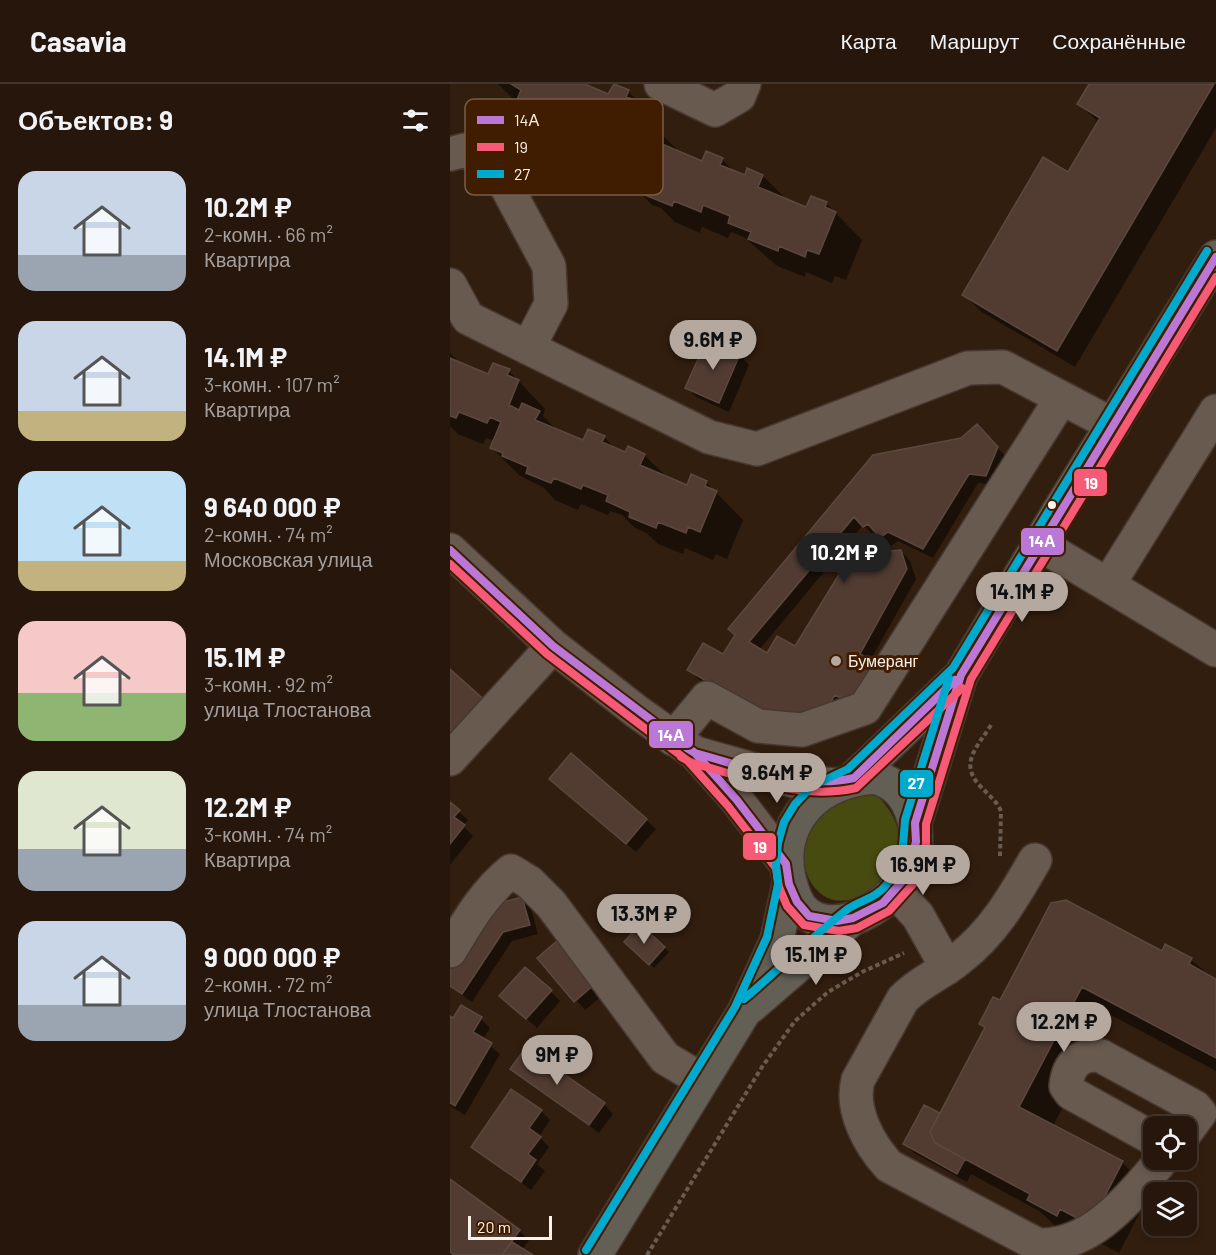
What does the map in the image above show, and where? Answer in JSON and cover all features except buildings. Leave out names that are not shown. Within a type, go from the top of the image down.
[{"type":"main road","points":[[915,823],[961,675],[1216,257]]},
{"type":"main road","points":[[595,1255],[744,1012],[777,940],[788,874],[788,845],[794,826],[804,809],[818,795],[844,781],[961,675]]},
{"type":"main road","points":[[744,1012],[853,918],[883,903],[895,891],[912,860],[916,842],[915,823],[909,805],[891,781],[874,777],[844,781]]},
{"type":"main road","points":[[788,874],[797,902],[809,916],[837,921],[853,918]]},
{"type":"street","points":[[661,84],[715,110],[739,96],[744,84]]},
{"type":"street","points":[[450,154],[465,150]]},
{"type":"street","points":[[511,195],[549,266],[551,304],[528,348]]},
{"type":"street","points":[[450,285],[468,318],[709,437],[757,449],[968,368],[1003,367],[1113,425]]},
{"type":"street","points":[[684,746],[707,698],[758,726],[802,730],[865,708],[1061,399]]},
{"type":"street","points":[[1108,585],[1216,411]]},
{"type":"street","points":[[1039,544],[1216,650]]},
{"type":"street","points":[[450,550],[553,646],[684,746],[736,799],[788,874]]},
{"type":"street","points":[[450,759],[553,646]]},
{"type":"street","points":[[684,746],[794,781],[844,781]]},
{"type":"street","points":[[1035,861],[998,922],[980,941],[942,971],[860,1119],[878,1154],[889,1166],[1038,1245],[1053,1245],[1068,1241],[1116,1213],[1153,1170]]},
{"type":"street","points":[[450,951],[486,895],[511,871],[529,882],[551,904],[665,1058],[702,1080]]},
{"type":"street","points":[[895,891],[918,915],[931,938],[942,971]]},
{"type":"street","points":[[1143,1133],[1071,1093],[1066,1086],[1067,1077],[1077,1059],[1091,1054],[1101,1056],[1196,1107],[1200,1113],[1197,1120]]},
{"type":"path","points":[[991,725],[970,759],[969,769],[973,779],[1001,811],[1001,854],[998,862]]},
{"type":"path","points":[[647,1255],[762,1067],[795,1021],[828,992],[931,938]]},
{"type":"shaded area","points":[[861,793],[876,795],[891,813],[897,828],[897,851],[891,868],[878,883],[854,898],[837,901],[823,895],[812,884],[805,869],[804,851],[808,833],[828,803]]},
{"type":"transit line","name":"27","points":[[586,1250],[735,1007],[767,937],[778,884],[776,864],[778,843],[784,822],[795,804],[812,786],[848,769],[953,668],[1207,251]]},
{"type":"transit line","name":"14А","points":[[450,550],[553,646],[695,753],[736,799],[786,864],[789,884],[797,902],[809,916],[837,921],[853,918],[883,903],[905,878],[916,842],[915,823],[961,675],[1216,257]]},
{"type":"transit line","name":"19","points":[[450,564],[547,654],[688,761],[728,806],[776,868],[779,887],[787,906],[804,925],[839,931],[857,928],[889,911],[915,882],[926,844],[926,824],[971,679],[1216,277]]},
{"type":"transit line","name":"27","points":[[744,999],[845,911],[883,889],[893,875],[902,853],[905,820],[949,678]]},
{"type":"transit line","name":"14А","points":[[687,748],[695,753],[793,779],[834,781],[854,778],[955,680]]},
{"type":"transit line","name":"19","points":[[681,757],[692,763],[773,786],[814,792],[856,788],[962,688]]},
{"type":"place","name":"Бумеранг","points":[[836,661]]}]
